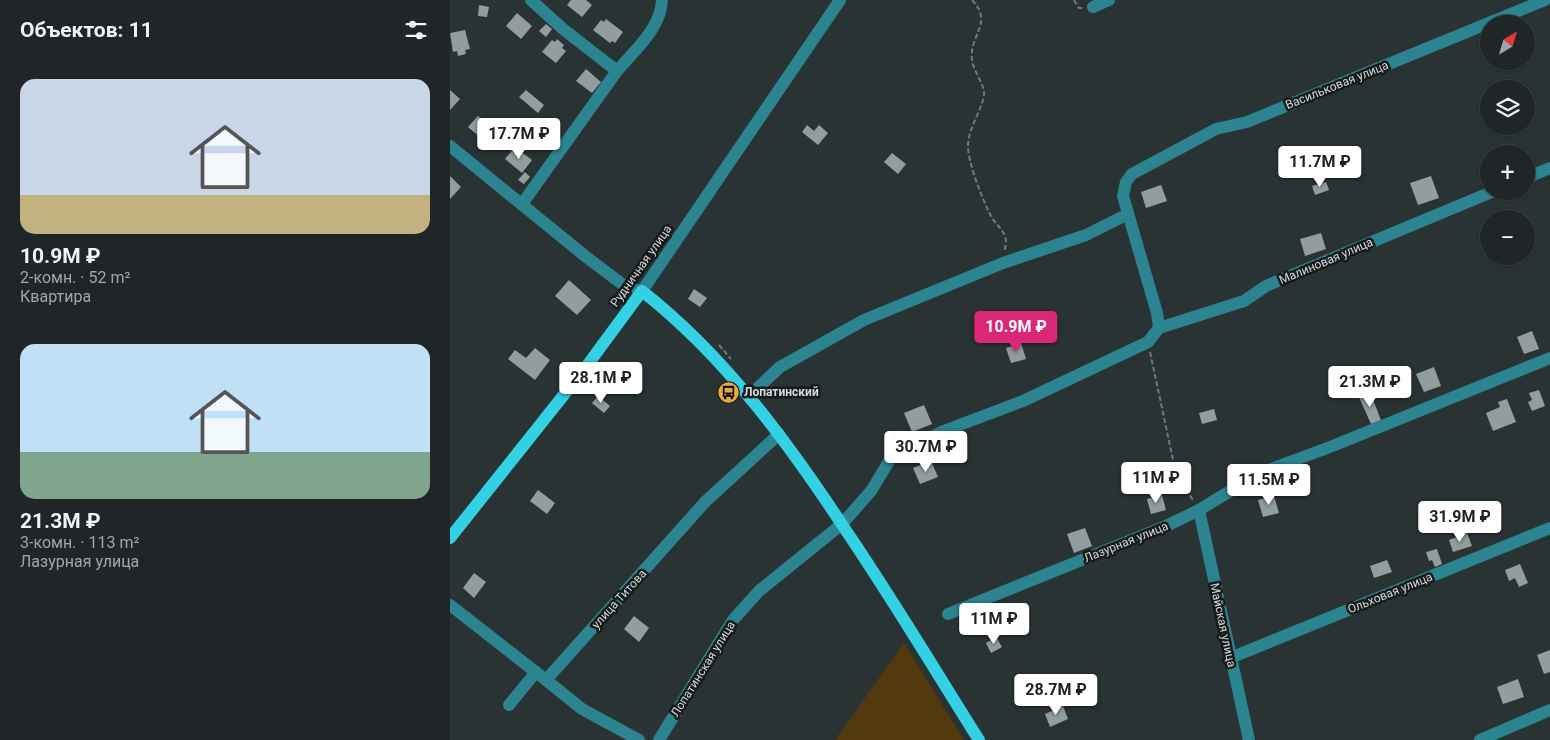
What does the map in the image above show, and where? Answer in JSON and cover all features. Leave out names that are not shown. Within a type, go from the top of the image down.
[{"type":"main road","points":[[642,291],[684,327],[718,361],[779,434],[842,524],[979,740]]},
{"type":"main road","name":"Рудничная улица","points":[[450,538],[586,367],[642,291]]},
{"type":"street","points":[[531,0],[617,71]]},
{"type":"street","points":[[522,204],[617,71],[655,25],[660,14],[662,0]]},
{"type":"street","name":"Рудничная улица","points":[[642,291],[840,0]]},
{"type":"street","points":[[1093,7],[1109,0]]},
{"type":"street","name":"Васильковая улица","points":[[1128,214],[1123,196],[1126,182],[1132,174],[1216,129],[1247,122],[1545,0]]},
{"type":"street","points":[[451,148],[626,287],[642,291]]},
{"type":"street","points":[[1535,174],[1550,168]]},
{"type":"street","name":"Малиновая улица","points":[[1159,328],[1244,301],[1266,286],[1480,197]]},
{"type":"street","points":[[749,396],[780,367],[864,320],[1003,263],[1086,235],[1128,214],[1157,312],[1159,328],[1148,342]]},
{"type":"street","name":"Лопатинская улица","points":[[659,740],[733,620],[759,591],[842,524],[871,491],[891,458],[941,432],[1023,401],[1148,342]]},
{"type":"street","name":"Лазурная улица","points":[[948,614],[1166,526],[1199,510],[1260,473],[1330,447],[1550,358]]},
{"type":"street","name":"улица Титова","points":[[546,680],[705,502],[779,434]]},
{"type":"street","name":"Майская улица","points":[[1199,510],[1249,740]]},
{"type":"street","name":"Ольховая улица","points":[[1230,658],[1550,528]]},
{"type":"street","points":[[450,605],[582,709],[639,740]]},
{"type":"street","points":[[509,705],[536,672]]},
{"type":"street","points":[[1485,738],[1550,710]]},
{"type":"path","points":[[972,0],[980,10],[983,22],[974,43],[972,59],[984,92],[981,108],[969,134],[968,148],[978,186],[990,216],[1005,236],[1003,263]]},
{"type":"path","points":[[1148,342],[1175,469],[1199,510]]},
{"type":"shaded area","points":[[904,643],[964,740],[835,740]]},
{"type":"building","points":[[571,0],[586,0],[592,5],[582,17],[567,5]]},
{"type":"building","points":[[479,5],[489,7],[487,17],[478,16]]},
{"type":"building","points":[[517,13],[532,26],[521,39],[506,26]]},
{"type":"building","points":[[606,19],[623,32],[615,43],[612,41],[610,43],[593,30],[601,20],[604,22]]},
{"type":"building","points":[[546,24],[552,29],[546,37],[539,31]]},
{"type":"building","points":[[465,30],[470,49],[465,50],[466,54],[458,56],[457,51],[453,52],[450,33]]},
{"type":"building","points":[[557,39],[564,45],[562,48],[566,51],[556,63],[542,52],[552,40],[555,42]]},
{"type":"building","points":[[586,69],[601,82],[592,93],[576,81]]},
{"type":"building","points":[[450,90],[460,99],[450,110]]},
{"type":"building","points":[[526,90],[544,105],[538,113],[519,97]]},
{"type":"building","points":[[478,116],[492,127],[482,139],[468,127]]},
{"type":"building","points":[[807,125],[814,131],[819,125],[828,133],[818,145],[802,132]]},
{"type":"building","points":[[490,134],[497,139],[490,147],[484,142]]},
{"type":"building","points":[[515,147],[532,160],[522,173],[505,159]]},
{"type":"building","points":[[892,153],[906,164],[898,174],[884,162]]},
{"type":"building","points":[[525,172],[530,177],[524,184],[518,180]]},
{"type":"building","points":[[450,176],[461,187],[450,199]]},
{"type":"building","points":[[1431,176],[1439,198],[1418,205],[1410,183]]},
{"type":"building","points":[[1326,182],[1329,190],[1315,195],[1312,186]]},
{"type":"building","points":[[1161,185],[1167,201],[1146,208],[1141,192]]},
{"type":"building","points":[[1321,233],[1326,249],[1305,256],[1300,239]]},
{"type":"building","points":[[569,280],[591,300],[577,315],[555,296]]},
{"type":"building","points":[[694,289],[707,298],[700,307],[688,299]]},
{"type":"building","points":[[1532,331],[1539,349],[1524,354],[1517,337]]},
{"type":"building","points":[[1021,343],[1026,359],[1011,363],[1006,348]]},
{"type":"building","points":[[535,348],[550,360],[535,380],[508,359],[515,350],[526,358]]},
{"type":"building","points":[[1434,367],[1441,386],[1424,392],[1416,374]]},
{"type":"building","points":[[1539,390],[1545,406],[1532,411],[1528,402],[1532,400],[1529,393]]},
{"type":"building","points":[[1370,392],[1381,420],[1371,424],[1359,397]]},
{"type":"building","points":[[598,396],[610,406],[604,413],[592,403]]},
{"type":"building","points":[[1507,399],[1516,422],[1493,431],[1486,413],[1500,407],[1498,402]]},
{"type":"building","points":[[924,405],[932,424],[912,432],[904,413]]},
{"type":"building","points":[[1214,409],[1217,420],[1202,424],[1199,413]]},
{"type":"building","points":[[931,461],[938,477],[920,484],[913,468]]},
{"type":"building","points":[[538,490],[555,503],[547,514],[530,501]]},
{"type":"building","points":[[1162,495],[1166,510],[1151,514],[1147,499]]},
{"type":"building","points":[[1274,496],[1279,513],[1263,517],[1258,500]]},
{"type":"building","points":[[1085,528],[1092,546],[1074,553],[1067,534]]},
{"type":"building","points":[[1467,533],[1472,546],[1453,552],[1449,540]]},
{"type":"building","points":[[1437,549],[1442,564],[1435,567],[1432,560],[1429,561],[1426,552]]},
{"type":"building","points":[[1387,560],[1392,572],[1374,578],[1370,566]]},
{"type":"building","points":[[1520,564],[1528,583],[1519,587],[1515,578],[1509,581],[1505,570]]},
{"type":"building","points":[[474,573],[486,582],[474,598],[463,588]]},
{"type":"building","points":[[634,616],[649,628],[639,642],[624,629]]},
{"type":"building","points":[[996,637],[1002,647],[991,653],[986,643]]},
{"type":"building","points":[[1550,650],[1550,672],[1544,674],[1537,655]]},
{"type":"building","points":[[1518,679],[1524,697],[1503,704],[1497,687]]},
{"type":"building","points":[[1063,706],[1068,719],[1050,727],[1045,714]]},
{"type":"place","name":"Лопатинский","points":[[728,392]]}]
